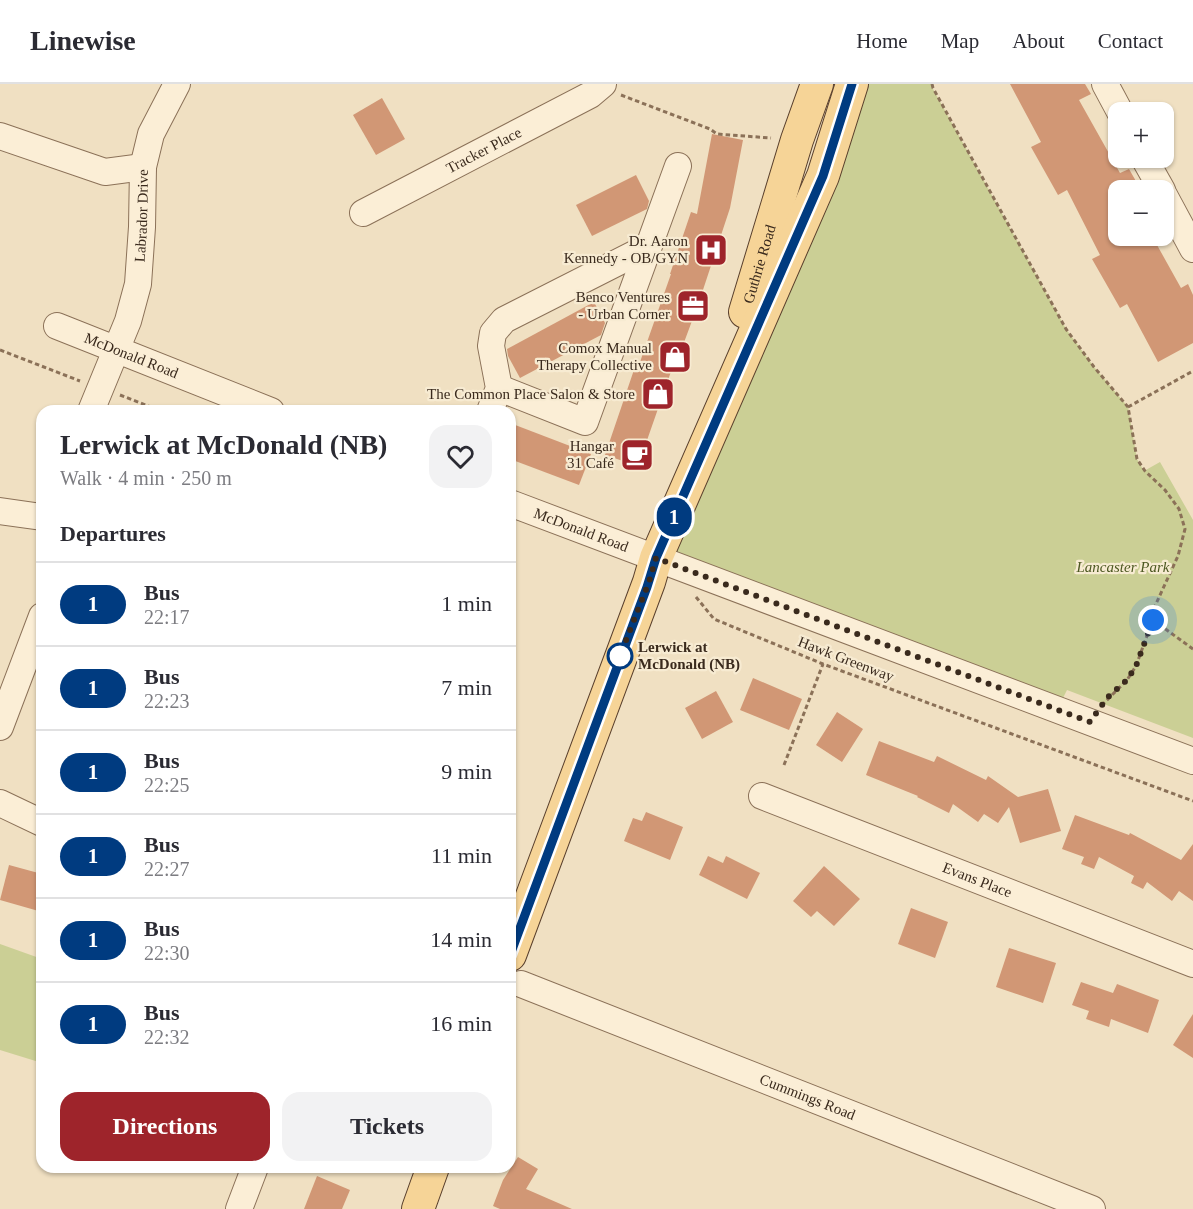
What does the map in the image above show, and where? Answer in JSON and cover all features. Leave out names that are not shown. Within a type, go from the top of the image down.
[{"type":"main road","name":"Guthrie Road","points":[[705,445],[797,140],[817,84]]},
{"type":"main road","name":"Guthrie Road","points":[[516,939],[656,558],[823,176],[852,84]]},
{"type":"main road","points":[[418,1209],[431,1173]]},
{"type":"street","name":"Labrador Drive","points":[[93,405],[128,321],[138,284],[143,167],[151,134],[177,84]]},
{"type":"street","points":[[1105,84],[1115,102]]},
{"type":"street","name":"Tracker Place","points":[[363,213],[590,95],[611,89]]},
{"type":"street","points":[[0,136],[105,172],[143,167]]},
{"type":"street","points":[[648,247],[504,320],[493,333],[491,346],[495,399],[585,422],[678,166]]},
{"type":"street","points":[[1174,214],[1193,249]]},
{"type":"street","name":"McDonald Road","points":[[57,326],[256,405]]},
{"type":"street","name":"McDonald Road","points":[[516,505],[1193,761]]},
{"type":"street","points":[[0,511],[36,516]]},
{"type":"street","points":[[0,727],[36,632]]},
{"type":"street","name":"Evans Place","points":[[762,796],[1193,964]]},
{"type":"street","points":[[0,803],[36,820]]},
{"type":"street","name":"Cummings Road","points":[[521,984],[1092,1209]]},
{"type":"street","points":[[239,1209],[253,1173]]},
{"type":"path","points":[[932,84],[1066,329],[1128,407],[1137,459],[1144,471],[1165,490],[1179,509],[1185,529],[1178,556],[1155,606],[1153,620],[1136,666],[1127,680],[1107,698],[1090,722]]},
{"type":"path","points":[[611,89],[710,129],[717,134],[797,140]]},
{"type":"path","points":[[1128,407],[1193,371]]},
{"type":"path","name":"Hawk Greenway","points":[[695,595],[714,619],[823,664],[1193,801]]},
{"type":"path","points":[[1153,620],[1193,649]]},
{"type":"path","points":[[784,765],[823,664]]},
{"type":"green space","name":"Lancaster Park","points":[[852,84],[932,84],[1066,329],[1128,407],[1137,459],[1144,471],[1160,462],[1193,520],[1193,738],[1067,690],[1057,710],[656,558]]},
{"type":"green space","points":[[0,944],[36,957],[36,1061],[0,1050]]},
{"type":"building","points":[[1010,84],[1085,84],[1091,94],[1079,100],[1108,152],[1108,168],[1117,168],[1120,173],[1129,169],[1135,180],[1108,180],[1108,246],[1158,246],[1181,288],[1188,284],[1193,295],[1193,343],[1158,362],[1127,304],[1120,308],[1092,259],[1100,255],[1067,190],[1058,195],[1031,147],[1041,142]]},
{"type":"building","points":[[382,98],[405,139],[376,155],[353,115]]},
{"type":"building","points":[[712,134],[743,140],[730,208],[699,302],[676,364],[674,363],[638,466],[605,455],[637,361],[640,362],[691,212],[697,214]]},
{"type":"building","points":[[636,175],[649,201],[647,209],[592,236],[576,205]]},
{"type":"building","points":[[594,302],[605,323],[601,335],[520,378],[508,356],[507,349]]},
{"type":"building","points":[[516,425],[591,454],[579,485],[516,461]]},
{"type":"building","points":[[753,678],[802,699],[789,730],[740,710]]},
{"type":"building","points":[[716,691],[733,722],[702,739],[685,708]]},
{"type":"building","points":[[837,712],[863,729],[842,762],[816,745]]},
{"type":"building","points":[[879,741],[934,762],[937,756],[986,780],[988,776],[1018,797],[1048,789],[1061,831],[1020,843],[1009,807],[998,823],[984,814],[978,822],[953,804],[949,813],[918,796],[866,775]]},
{"type":"building","points":[[646,812],[683,827],[670,860],[624,841],[633,818],[642,821]]},
{"type":"building","points":[[1075,815],[1129,835],[1130,833],[1181,860],[1193,844],[1193,901],[1179,891],[1172,901],[1147,882],[1143,889],[1131,883],[1134,876],[1099,857],[1094,869],[1081,864],[1084,857],[1062,849]]},
{"type":"building","points":[[708,856],[723,863],[726,856],[760,873],[747,899],[699,875]]},
{"type":"building","points":[[9,865],[36,872],[36,910],[0,900]]},
{"type":"building","points":[[824,866],[860,899],[834,926],[817,911],[811,917],[793,901]]},
{"type":"building","points":[[911,908],[948,922],[935,958],[898,944]]},
{"type":"building","points":[[1009,948],[1056,963],[1043,1003],[996,987]]},
{"type":"building","points":[[1081,982],[1113,993],[1117,984],[1159,1000],[1148,1033],[1111,1019],[1109,1027],[1086,1019],[1089,1011],[1072,1005]]},
{"type":"building","points":[[1193,1014],[1193,1058],[1173,1045]]},
{"type":"building","points":[[518,1157],[538,1169],[526,1189],[572,1209],[500,1209],[493,1206],[508,1173],[516,1173]]},
{"type":"building","points":[[317,1176],[350,1190],[342,1209],[304,1209]]},
{"type":"bus line","name":"1","points":[[516,939],[656,558],[823,176],[852,84]]},
{"type":"place","name":"Dr. Aaron Kennedy - OB/GYN","points":[[711,250]]},
{"type":"place","name":"Benco Ventures - Urban Corner","points":[[693,306]]},
{"type":"place","name":"Comox Manual Therapy Collective","points":[[675,357]]},
{"type":"place","name":"The Common Place Salon & Store","points":[[658,394]]},
{"type":"place","name":"Hangar 31 Café","points":[[637,455]]},
{"type":"place","name":"Lerwick at McDonald (NB)","points":[[620,656]]},
{"type":"route","points":[[620,656],[617,663],[656,558],[1090,722],[1107,698],[1127,680],[1136,666],[1153,620]]}]
